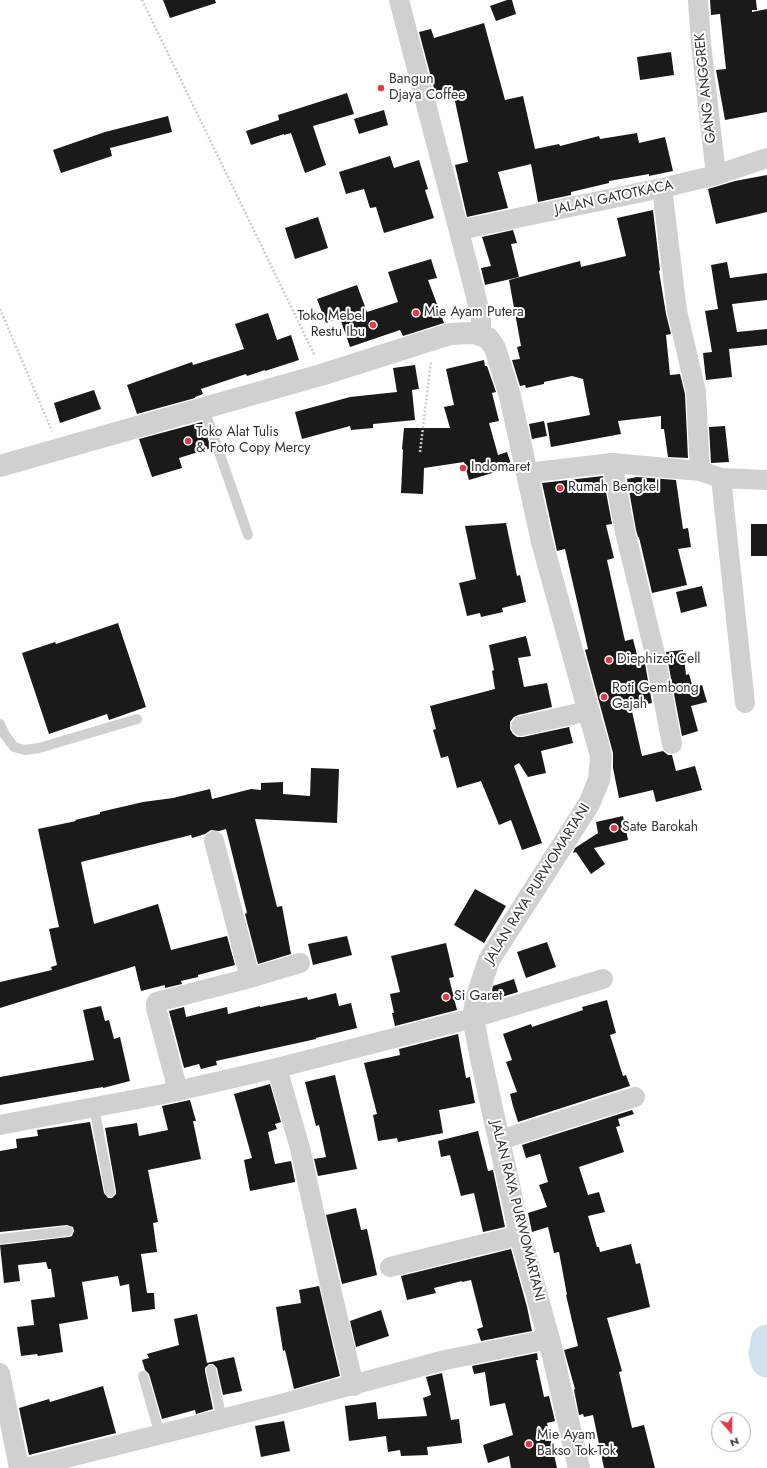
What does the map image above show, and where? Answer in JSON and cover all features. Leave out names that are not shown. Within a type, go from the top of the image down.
[{"type":"street","points":[[0,466],[324,374],[450,334],[462,332],[481,335],[481,316],[399,0]]},
{"type":"street","name":"GANG ANGGREK","points":[[698,0],[701,44],[716,175]]},
{"type":"street","name":"JALAN GATOTKACA","points":[[458,230],[662,188],[716,175],[767,158]]},
{"type":"street","points":[[662,188],[677,312],[696,392],[700,471]]},
{"type":"street","name":"JALAN RAYA PURWOMARTANI","points":[[481,335],[488,338],[495,348],[510,396],[542,542],[601,756],[599,780],[589,804],[489,960],[477,996],[473,1018],[520,1235],[549,1339],[579,1468]]},
{"type":"street","points":[[612,463],[627,540],[654,650],[672,744]]},
{"type":"street","points":[[527,473],[612,463],[700,471],[721,478],[767,480]]},
{"type":"street","points":[[721,478],[745,703]]},
{"type":"street","points":[[521,726],[588,711]]},
{"type":"street","points":[[214,841],[250,978]]},
{"type":"street","points":[[178,1091],[156,1004],[157,1002],[250,978],[300,963]]},
{"type":"street","points":[[0,1125],[178,1091],[277,1068],[473,1018],[603,979]]},
{"type":"street","points":[[277,1068],[300,1148],[354,1386]]},
{"type":"street","points":[[500,1140],[635,1097]]},
{"type":"street","points":[[390,1267],[520,1235]]},
{"type":"street","points":[[26,1468],[354,1386],[445,1360],[549,1339]]},
{"type":"street","points":[[0,1373],[19,1468]]},
{"type":"lane","points":[[204,409],[248,535]]},
{"type":"lane","points":[[0,724],[5,735],[14,747],[25,750],[39,748],[137,719]]},
{"type":"lane","points":[[94,1107],[110,1192]]},
{"type":"lane","points":[[0,1239],[68,1231]]},
{"type":"lane","points":[[211,1370],[222,1419]]},
{"type":"lane","points":[[144,1376],[160,1435]]},
{"type":"path","points":[[142,0],[324,374]]},
{"type":"path","points":[[0,309],[59,448]]},
{"type":"path","points":[[420,452],[434,339]]},
{"type":"building","points":[[163,0],[215,0],[216,3],[170,18]]},
{"type":"building","points":[[507,0],[512,0],[516,14],[496,21],[490,6]]},
{"type":"building","points":[[710,0],[756,0],[757,10],[752,10],[752,12],[767,9],[767,112],[725,120],[716,70],[726,69],[720,14],[711,15]]},
{"type":"building","points":[[484,23],[505,100],[523,96],[535,149],[559,144],[560,146],[599,136],[600,139],[637,133],[639,143],[665,137],[673,171],[649,176],[649,174],[609,181],[609,183],[571,192],[571,195],[538,202],[531,164],[498,172],[508,208],[467,217],[455,165],[468,162],[452,87],[435,92],[419,32],[431,29],[434,38]]},
{"type":"building","points":[[671,52],[674,75],[640,80],[637,57]]},
{"type":"building","points":[[347,93],[354,114],[313,126],[326,165],[305,173],[291,133],[251,145],[246,131],[279,120],[278,115]]},
{"type":"building","points":[[384,110],[388,125],[359,134],[354,119]]},
{"type":"building","points":[[168,116],[172,132],[110,148],[112,156],[61,173],[53,150],[105,132]]},
{"type":"building","points":[[390,156],[394,168],[419,160],[428,189],[425,190],[434,218],[384,233],[376,207],[370,208],[364,189],[346,194],[339,172]]},
{"type":"building","points":[[767,175],[767,212],[716,224],[708,189],[735,181]]},
{"type":"building","points":[[653,210],[659,271],[671,334],[666,335],[670,375],[680,374],[685,394],[688,458],[668,457],[664,429],[661,429],[661,416],[618,421],[621,434],[551,447],[547,423],[590,415],[583,379],[572,376],[544,382],[544,384],[526,388],[525,385],[520,386],[512,360],[520,359],[517,347],[521,346],[509,280],[580,261],[581,267],[626,256],[617,218]]},
{"type":"building","points":[[318,217],[328,248],[295,259],[285,228]]},
{"type":"building","points":[[513,230],[517,243],[511,244],[519,277],[485,285],[481,268],[491,266],[482,237]]},
{"type":"building","points":[[431,259],[437,278],[428,280],[444,323],[403,336],[400,330],[350,347],[340,318],[326,323],[317,299],[357,285],[367,312],[398,302],[388,272]]},
{"type":"building","points":[[727,262],[730,278],[767,273],[767,300],[732,304],[737,332],[767,329],[767,345],[729,349],[732,377],[706,380],[703,353],[712,352],[705,311],[718,309],[711,265]]},
{"type":"building","points":[[268,313],[277,340],[291,335],[299,360],[247,376],[246,374],[201,389],[203,394],[195,398],[137,414],[127,385],[192,362],[193,365],[244,349],[235,324]]},
{"type":"building","points":[[484,360],[496,392],[492,393],[499,421],[489,423],[498,455],[507,452],[512,467],[469,480],[464,462],[424,468],[423,494],[401,493],[404,428],[450,428],[444,407],[454,405],[446,369]]},
{"type":"building","points":[[415,365],[419,389],[412,390],[415,420],[373,424],[373,428],[351,430],[350,426],[302,439],[295,412],[350,397],[397,392],[393,368]]},
{"type":"building","points":[[94,390],[101,409],[60,423],[54,403]]},
{"type":"building","points":[[544,421],[547,436],[532,439],[529,424]]},
{"type":"building","points":[[202,422],[211,448],[179,458],[182,468],[152,477],[139,439]]},
{"type":"building","points":[[725,426],[729,462],[711,463],[709,427]]},
{"type":"building","points":[[603,476],[612,524],[606,525],[614,558],[607,560],[625,641],[633,639],[638,659],[644,658],[652,703],[631,707],[642,756],[663,751],[668,755],[672,755],[676,771],[695,766],[702,790],[656,802],[653,790],[619,798],[613,768],[613,753],[585,650],[588,649],[565,549],[557,551],[542,483]]},
{"type":"building","points":[[637,477],[676,480],[683,529],[688,528],[691,547],[678,549],[687,585],[652,593],[636,530],[627,479]]},
{"type":"building","points":[[506,523],[517,576],[520,575],[526,602],[502,608],[503,612],[481,617],[480,613],[467,616],[459,583],[476,579],[465,526]]},
{"type":"building","points":[[751,524],[767,524],[767,556],[751,556]]},
{"type":"building","points":[[702,586],[707,606],[681,613],[676,592]]},
{"type":"building","points":[[118,623],[146,707],[109,720],[107,714],[49,734],[22,653],[55,642],[56,644]]},
{"type":"building","points":[[526,636],[531,656],[518,658],[524,687],[547,683],[552,707],[514,717],[510,722],[510,729],[517,737],[523,737],[569,727],[573,743],[541,751],[546,773],[528,777],[519,763],[514,766],[542,843],[522,850],[511,820],[499,825],[481,781],[457,788],[448,756],[441,758],[433,730],[436,729],[430,706],[495,689],[492,671],[494,670],[489,645]]},
{"type":"building","points":[[683,650],[686,675],[689,674],[693,688],[702,685],[707,702],[691,706],[698,731],[682,736],[666,652]]},
{"type":"building","points":[[311,768],[339,769],[337,823],[255,819],[277,907],[282,906],[291,954],[258,964],[226,829],[219,831],[211,830],[205,834],[192,838],[191,835],[81,862],[94,924],[158,904],[171,950],[227,936],[235,965],[181,981],[182,984],[165,988],[165,985],[141,991],[135,966],[0,1008],[0,982],[52,970],[51,967],[57,965],[49,929],[59,927],[38,829],[76,821],[75,820],[100,814],[100,812],[143,802],[173,798],[210,789],[212,799],[251,789],[261,790],[261,783],[283,782],[283,794],[310,796]]},
{"type":"building","points":[[623,816],[628,840],[594,848],[605,864],[591,874],[576,852],[573,853],[575,848],[598,833],[596,822]]},
{"type":"building","points":[[475,889],[506,906],[484,943],[454,925]]},
{"type":"building","points":[[347,936],[352,955],[313,965],[308,944]]},
{"type":"building","points":[[547,942],[556,967],[526,978],[517,952]]},
{"type":"building","points":[[446,943],[454,977],[449,978],[457,1010],[395,1026],[390,994],[400,992],[391,956]]},
{"type":"building","points":[[514,979],[518,992],[495,999],[492,990],[493,986]]},
{"type":"building","points":[[336,993],[339,1006],[351,1003],[357,1028],[316,1039],[216,1061],[217,1065],[201,1069],[199,1064],[184,1068],[169,1011],[184,1007],[186,1017],[227,1007],[228,1014],[260,1006],[307,997],[308,1000]]},
{"type":"building","points":[[607,1000],[616,1033],[610,1035],[623,1076],[626,1075],[630,1086],[518,1122],[510,1094],[517,1092],[506,1062],[512,1060],[503,1034],[531,1024],[532,1027],[583,1010],[582,1007]]},
{"type":"building","points":[[101,1006],[105,1021],[109,1020],[114,1039],[120,1037],[130,1081],[103,1088],[0,1105],[0,1077],[94,1060],[83,1010]]},
{"type":"building","points":[[458,1034],[466,1078],[470,1077],[475,1103],[439,1110],[443,1133],[398,1142],[397,1138],[378,1141],[373,1115],[377,1114],[364,1063],[400,1055],[399,1049]]},
{"type":"building","points":[[335,1075],[357,1169],[318,1176],[314,1159],[326,1157],[319,1125],[316,1126],[305,1082]]},
{"type":"building","points":[[270,1084],[281,1122],[275,1124],[277,1129],[268,1132],[275,1164],[291,1161],[295,1182],[250,1191],[244,1160],[252,1158],[234,1094]]},
{"type":"building","points":[[190,1100],[196,1121],[193,1121],[201,1159],[148,1170],[158,1222],[153,1223],[157,1252],[141,1254],[147,1293],[154,1293],[155,1309],[132,1312],[129,1284],[120,1286],[118,1276],[82,1282],[88,1319],[59,1324],[63,1352],[38,1356],[37,1354],[21,1356],[17,1327],[34,1325],[31,1300],[55,1297],[51,1269],[48,1269],[46,1262],[18,1265],[20,1281],[4,1283],[0,1245],[69,1237],[72,1236],[74,1231],[73,1227],[67,1225],[0,1232],[0,1151],[17,1148],[16,1139],[38,1136],[37,1130],[90,1122],[104,1193],[108,1198],[112,1198],[116,1194],[116,1191],[105,1128],[137,1123],[139,1136],[168,1130],[162,1106]]},
{"type":"building","points":[[632,1110],[634,1114],[618,1119],[620,1126],[616,1127],[624,1152],[579,1167],[588,1195],[599,1192],[605,1212],[588,1216],[597,1247],[599,1247],[600,1252],[631,1244],[636,1264],[640,1263],[650,1307],[607,1318],[622,1371],[619,1372],[632,1428],[644,1425],[655,1468],[604,1468],[593,1415],[584,1417],[583,1414],[579,1415],[575,1389],[564,1350],[578,1346],[566,1295],[559,1252],[554,1253],[548,1227],[532,1232],[528,1213],[547,1207],[539,1185],[548,1182],[540,1154],[526,1158],[522,1145]]},
{"type":"building","points":[[478,1131],[488,1171],[493,1170],[505,1227],[483,1232],[474,1193],[461,1196],[450,1155],[441,1157],[438,1141]]},
{"type":"building","points":[[356,1208],[361,1230],[367,1229],[377,1275],[342,1284],[326,1215]]},
{"type":"building","points":[[511,1249],[532,1331],[481,1341],[477,1329],[483,1327],[471,1280],[434,1288],[436,1293],[407,1300],[401,1276]]},
{"type":"building","points":[[319,1286],[340,1376],[294,1389],[285,1350],[283,1351],[276,1307],[301,1303],[299,1290]]},
{"type":"building","points":[[381,1310],[389,1336],[356,1347],[350,1321]]},
{"type":"building","points":[[197,1314],[207,1363],[234,1357],[242,1391],[223,1395],[217,1368],[213,1364],[209,1364],[205,1368],[205,1371],[213,1409],[196,1414],[195,1410],[162,1419],[149,1374],[145,1370],[142,1360],[149,1358],[147,1354],[179,1345],[174,1319]]},
{"type":"building","points":[[537,1353],[538,1360],[536,1360],[544,1397],[549,1396],[555,1421],[547,1423],[557,1468],[511,1468],[509,1456],[488,1463],[483,1445],[513,1435],[505,1403],[490,1406],[485,1372],[474,1374],[472,1366]]},
{"type":"building","points":[[442,1373],[451,1420],[459,1419],[462,1443],[427,1447],[428,1455],[401,1456],[400,1450],[388,1452],[386,1436],[349,1441],[345,1406],[376,1402],[378,1419],[427,1416],[423,1398],[431,1395],[426,1377]]},
{"type":"building","points":[[103,1386],[116,1433],[29,1455],[19,1408],[49,1399],[50,1402]]},
{"type":"building","points":[[284,1421],[290,1451],[261,1457],[255,1426]]},
{"type":"waterway","points":[[767,1341],[765,1354],[767,1361]]},
{"type":"place","name":"Bangun Djaya Coffee","points":[[381,88]]},
{"type":"place","name":"Mie Ayam Putera","points":[[416,313]]},
{"type":"place","name":"Toko Mebel Restu Ibu","points":[[373,325]]},
{"type":"place","name":"Toko Alat Tulis & Foto Copy Mercy","points":[[188,441]]},
{"type":"place","name":"Indomaret","points":[[463,468]]},
{"type":"place","name":"Rumah Bengkel","points":[[560,488]]},
{"type":"place","name":"Diephizet Cell","points":[[609,660]]},
{"type":"place","name":"Roti Gembong Gajah","points":[[604,697]]},
{"type":"place","name":"Sate Barokah","points":[[614,828]]},
{"type":"place","name":"Si Garet","points":[[446,997]]},
{"type":"place","name":"Mie Ayam Bakso Tok-Tok","points":[[529,1444]]}]
